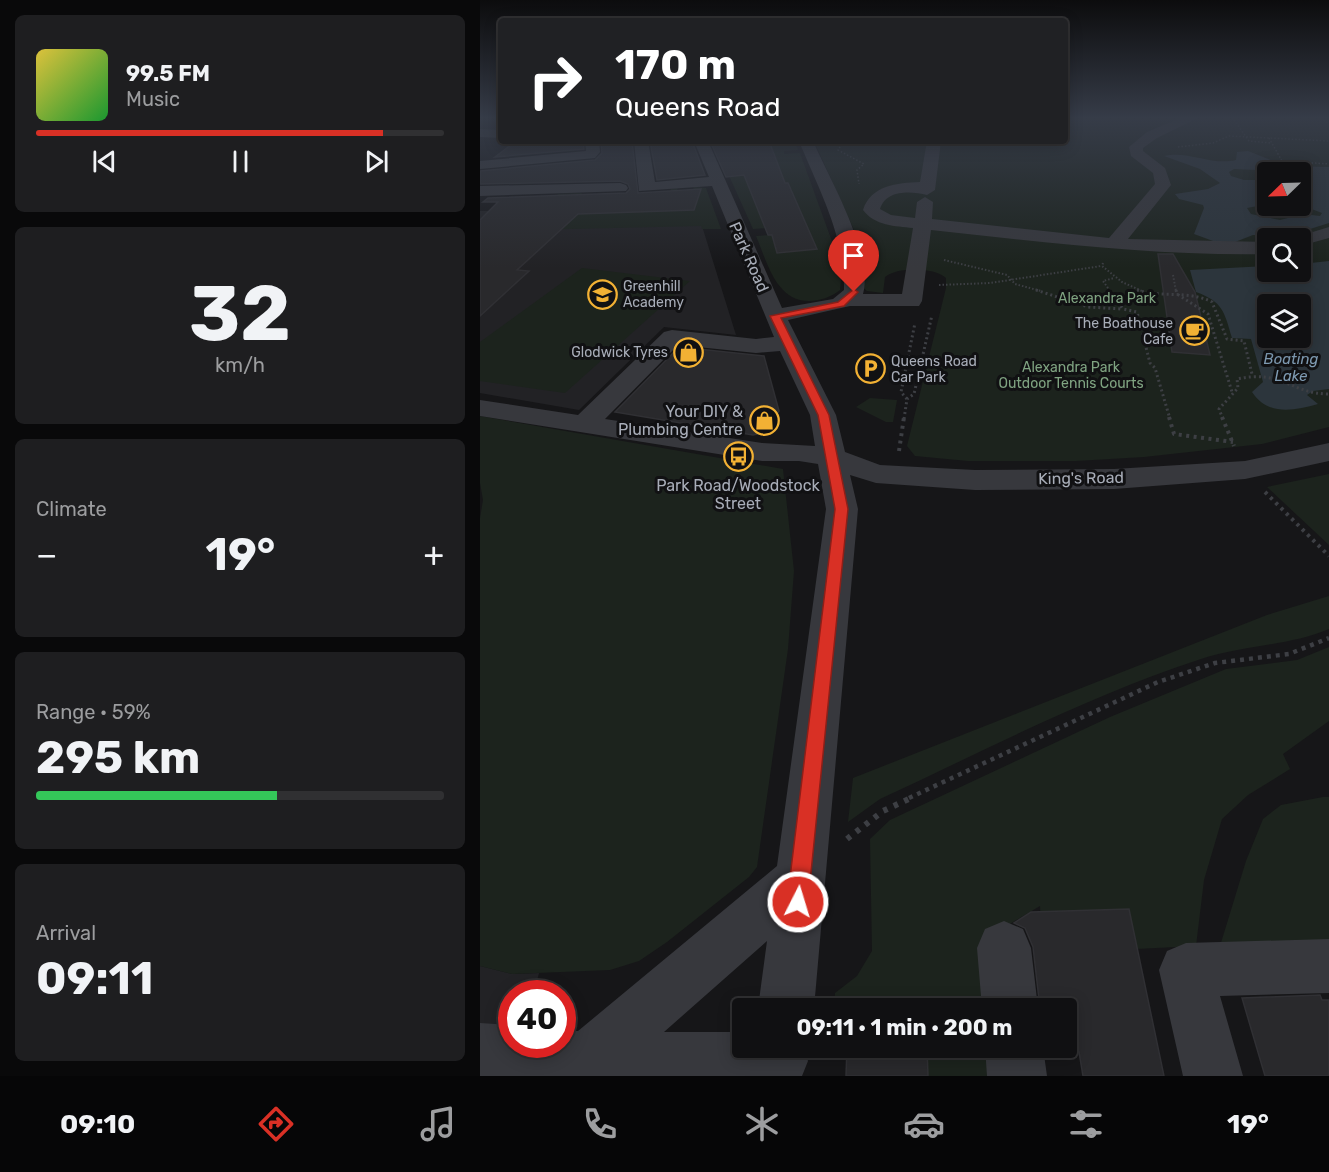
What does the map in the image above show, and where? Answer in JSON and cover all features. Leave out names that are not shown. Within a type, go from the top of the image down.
[{"type":"street","points":[[480,176],[536,167]]},
{"type":"street","points":[[539,190],[544,167]]},
{"type":"street","points":[[644,167],[646,188],[717,181]]},
{"type":"street","name":"Park Road","points":[[711,167],[823,415],[842,509],[787,998]]},
{"type":"street","points":[[817,167],[852,251],[855,272],[854,292],[848,300]]},
{"type":"street","points":[[585,424],[672,337],[756,346],[783,329],[848,300],[911,301],[919,258],[930,167]]},
{"type":"street","points":[[1114,244],[1163,185],[1160,171],[1155,167]]},
{"type":"street","points":[[480,191],[620,188]]},
{"type":"street","points":[[926,192],[898,189],[876,199],[871,210],[878,216],[923,225],[1114,244],[1211,249],[1257,248]]},
{"type":"street","points":[[1311,238],[1329,232]]},
{"type":"street","name":"King's Road","points":[[480,408],[762,452],[799,452],[833,458],[876,474],[975,480],[1114,479],[1245,470],[1329,452]]},
{"type":"street","points":[[590,1068],[800,879]]},
{"type":"street","points":[[1004,948],[1009,998]]},
{"type":"street","points":[[1213,1076],[1186,970],[1329,966]]},
{"type":"street","points":[[480,1052],[590,1068],[732,1053]]},
{"type":"street","points":[[1015,1058],[1017,1076]]},
{"type":"path","points":[[860,167],[857,170],[859,189],[863,198],[876,199]]},
{"type":"path","points":[[1102,266],[1104,257],[1114,244]]},
{"type":"path","points":[[919,258],[951,261],[1006,275],[1027,288],[1067,298],[1088,308],[1134,310],[1137,312],[1150,363],[1155,368],[1174,434],[1233,442]]},
{"type":"path","points":[[1102,266],[1114,278],[1135,289],[1160,295],[1194,293],[1212,302],[1227,339],[1244,341],[1252,374]]},
{"type":"path","points":[[913,286],[1011,280],[1102,266]]},
{"type":"path","points":[[1173,275],[1177,294],[1208,314],[1232,392]]},
{"type":"path","points":[[1114,278],[1102,281],[1123,309]]},
{"type":"path","points":[[908,399],[901,392],[915,323]]},
{"type":"path","points":[[899,457],[900,435],[908,399],[914,394],[930,324]]},
{"type":"path","points":[[1329,394],[1318,395],[1279,377],[1252,374],[1237,379],[1238,388],[1219,409],[1245,470],[1329,556]]},
{"type":"path","points":[[844,842],[883,811],[1077,718],[1158,682],[1215,663],[1288,654],[1329,638]]},
{"type":"shaded area","name":"Greenhill Academy","points":[[480,211],[544,211],[702,226],[736,335],[664,327],[579,410],[480,393]]},
{"type":"shaded area","points":[[480,966],[512,974],[539,973],[537,980],[498,980],[498,1058],[480,1076]]},
{"type":"green space","points":[[744,167],[745,171],[805,167],[842,269],[840,290],[833,295],[809,301],[788,294],[781,287],[769,268],[756,236],[770,235],[771,230],[768,228],[753,229],[726,169]],"holes":[[[780,171],[785,183],[788,183],[817,249],[777,253],[776,249],[785,248],[782,237],[784,233],[783,230],[773,231],[776,224],[769,224],[769,221],[778,220],[773,206],[766,204],[771,201],[754,202],[766,198],[758,195],[757,191],[761,190],[757,176],[740,174]]]},
{"type":"green space","name":"Alexandra Park","points":[[826,167],[1257,167],[1257,216],[1311,216],[1311,167],[1329,167],[1329,427],[1262,444],[1144,457],[1076,461],[968,461],[915,456],[907,446],[946,288],[946,278],[925,270],[898,271],[885,277],[883,293],[867,291],[862,287],[862,270],[872,270]]},
{"type":"green space","points":[[694,187],[706,188],[721,229],[702,229],[701,226],[527,230],[558,194],[582,193],[570,214],[694,210],[697,201],[666,201],[671,189],[678,188],[674,197],[690,197]]},
{"type":"green space","points":[[582,268],[690,281],[565,393],[480,381],[480,342]]},
{"type":"green space","points":[[870,398],[897,400],[893,422],[886,422],[856,407]]},
{"type":"green space","points":[[480,416],[783,469],[794,571],[788,649],[757,867],[749,877],[667,942],[639,961],[610,970],[512,974],[480,966],[480,518],[483,500],[480,483]]},
{"type":"green space","points":[[1329,474],[1329,545],[1267,487]]},
{"type":"green space","points":[[1329,596],[1329,629],[1298,639],[1217,654],[1119,689],[880,799],[848,822],[853,778],[1267,615]]},
{"type":"green space","points":[[1329,647],[1329,721],[1283,754],[1290,769],[1248,795],[1222,819],[1204,880],[1196,946],[1136,949],[1041,927],[1040,906],[988,937],[993,998],[835,998],[835,993],[857,976],[872,951],[870,839],[890,820],[1110,717],[1226,669],[1297,660]]},
{"type":"green space","points":[[1329,797],[1329,944],[1220,946],[1246,861],[1263,819],[1281,805]]},
{"type":"green space","points":[[927,1058],[998,1058],[999,1076],[926,1076]]},
{"type":"water","points":[[1195,167],[1257,167],[1257,170],[1234,169],[1229,172],[1231,176],[1244,180],[1257,180],[1257,206],[1247,208],[1251,214],[1280,220],[1296,216],[1320,216],[1322,213],[1311,209],[1311,167],[1329,167],[1329,223],[1311,229],[1257,228],[1257,235],[1235,242],[1213,241],[1194,234],[1204,208],[1203,205],[1179,199],[1175,194],[1208,189],[1220,183]]},
{"type":"water","name":"Boating Lake","points":[[1329,261],[1329,389],[1313,391],[1307,395],[1318,404],[1282,410],[1258,400],[1252,392],[1263,382],[1251,339],[1232,338],[1221,309],[1212,300],[1196,292],[1190,270],[1257,267],[1257,282],[1311,282],[1311,263]]},
{"type":"building","points":[[520,167],[635,167],[638,193],[701,189],[694,210],[578,214],[517,270],[529,271],[480,316],[480,220],[498,202],[483,202],[488,198],[626,193],[630,189],[628,184],[620,181],[480,184],[480,171]]},
{"type":"building","points":[[655,167],[702,167],[705,175],[657,180]]},
{"type":"building","points":[[722,167],[779,167],[817,249],[777,253],[772,235],[768,235],[744,175],[726,177]]},
{"type":"building","points":[[1158,254],[1173,254],[1195,292],[1210,355],[1172,352]]},
{"type":"building","points":[[679,347],[764,356],[779,411],[766,432],[753,435],[615,412]]},
{"type":"building","points":[[1129,909],[1164,1076],[1083,1076],[1079,1052],[1077,1052],[1077,998],[1039,998],[1033,947],[1025,928],[1014,923],[1031,912]]},
{"type":"building","points":[[1320,995],[1322,1000],[1329,1000],[1329,1076],[1265,1076],[1242,998]]},
{"type":"building","points":[[847,1058],[927,1058],[928,1076],[846,1076]]},
{"type":"place","name":"Greenhill Academy","points":[[602,294]]},
{"type":"place","name":"The Boathouse Cafe","points":[[1194,331]]},
{"type":"place","name":"Glodwick Tyres","points":[[689,352]]},
{"type":"place","name":"Queens Road Car Park","points":[[870,369]]},
{"type":"place","name":"Your DIY & Plumbing Centre","points":[[764,420]]},
{"type":"place","name":"Park Road/Woodstock Street","points":[[738,457]]},
{"type":"route","points":[[798,902],[842,509],[823,415],[775,316],[827,308],[848,300],[854,292]]},
{"type":"park label","name":"Alexandra Park Outdoor Tennis Courts","points":[[1071,376]]}]
